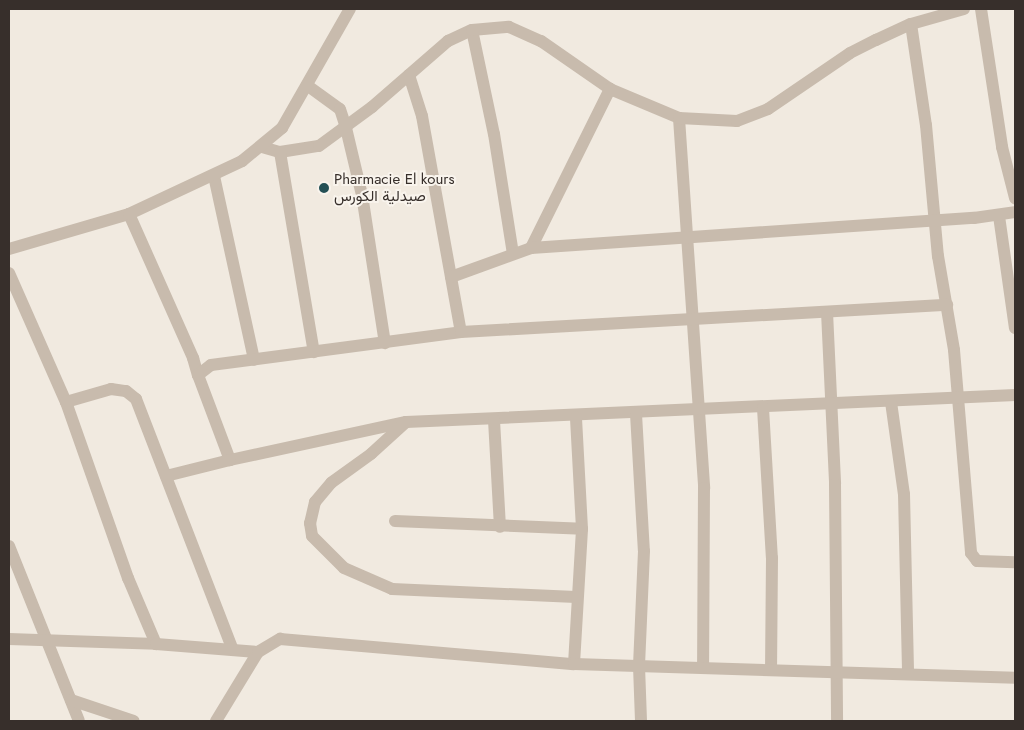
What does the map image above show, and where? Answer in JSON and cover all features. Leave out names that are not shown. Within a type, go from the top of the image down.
[{"type":"street","points":[[9,249],[129,214],[214,176],[262,147],[282,128],[308,86],[350,9]]},
{"type":"street","points":[[262,147],[280,152],[319,146],[346,128],[448,41],[472,30],[509,28],[542,42],[610,89],[679,118],[706,122],[752,118],[850,53],[911,24],[964,9]]},
{"type":"street","points":[[981,9],[1002,147],[1015,198]]},
{"type":"street","points":[[911,24],[926,125],[934,219],[948,305],[959,400],[971,553],[977,561],[1015,562]]},
{"type":"street","points":[[472,30],[494,134],[513,254]]},
{"type":"street","points":[[409,75],[422,116],[461,332]]},
{"type":"street","points":[[308,86],[340,109],[346,128],[362,195],[385,343]]},
{"type":"street","points":[[531,248],[610,89]]},
{"type":"street","points":[[679,118],[704,488],[703,668]]},
{"type":"street","points":[[280,152],[314,352]]},
{"type":"street","points":[[214,176],[254,360]]},
{"type":"street","points":[[451,277],[531,248],[999,216],[1015,212]]},
{"type":"street","points":[[129,214],[193,358],[230,460]]},
{"type":"street","points":[[999,216],[1015,328]]},
{"type":"street","points":[[9,273],[66,402],[128,578],[156,644]]},
{"type":"street","points":[[198,375],[211,365],[461,332],[691,317],[948,305]]},
{"type":"street","points":[[827,312],[835,493],[837,721]]},
{"type":"street","points":[[66,402],[111,389],[126,391],[136,399],[233,650]]},
{"type":"street","points":[[166,476],[230,460],[406,422],[576,417],[959,400],[1015,395]]},
{"type":"street","points":[[891,402],[904,494],[908,674]]},
{"type":"street","points":[[763,408],[772,549],[771,670]]},
{"type":"street","points":[[636,414],[644,552],[639,666],[641,721]]},
{"type":"street","points":[[574,664],[576,597],[582,529],[576,417]]},
{"type":"street","points":[[494,420],[500,527]]},
{"type":"street","points":[[406,422],[371,454],[331,483],[315,502],[310,523],[312,536],[344,568],[392,589],[576,597]]},
{"type":"street","points":[[395,521],[500,527],[582,529]]},
{"type":"street","points":[[9,546],[79,721]]},
{"type":"street","points":[[9,639],[156,644],[258,652]]},
{"type":"street","points":[[216,721],[258,652],[269,643],[291,639],[574,664],[1015,678]]},
{"type":"street","points":[[71,700],[134,721]]},
{"type":"place","name":"Pharmacie El kours صيدلية الكورس","points":[[324,188]]}]
